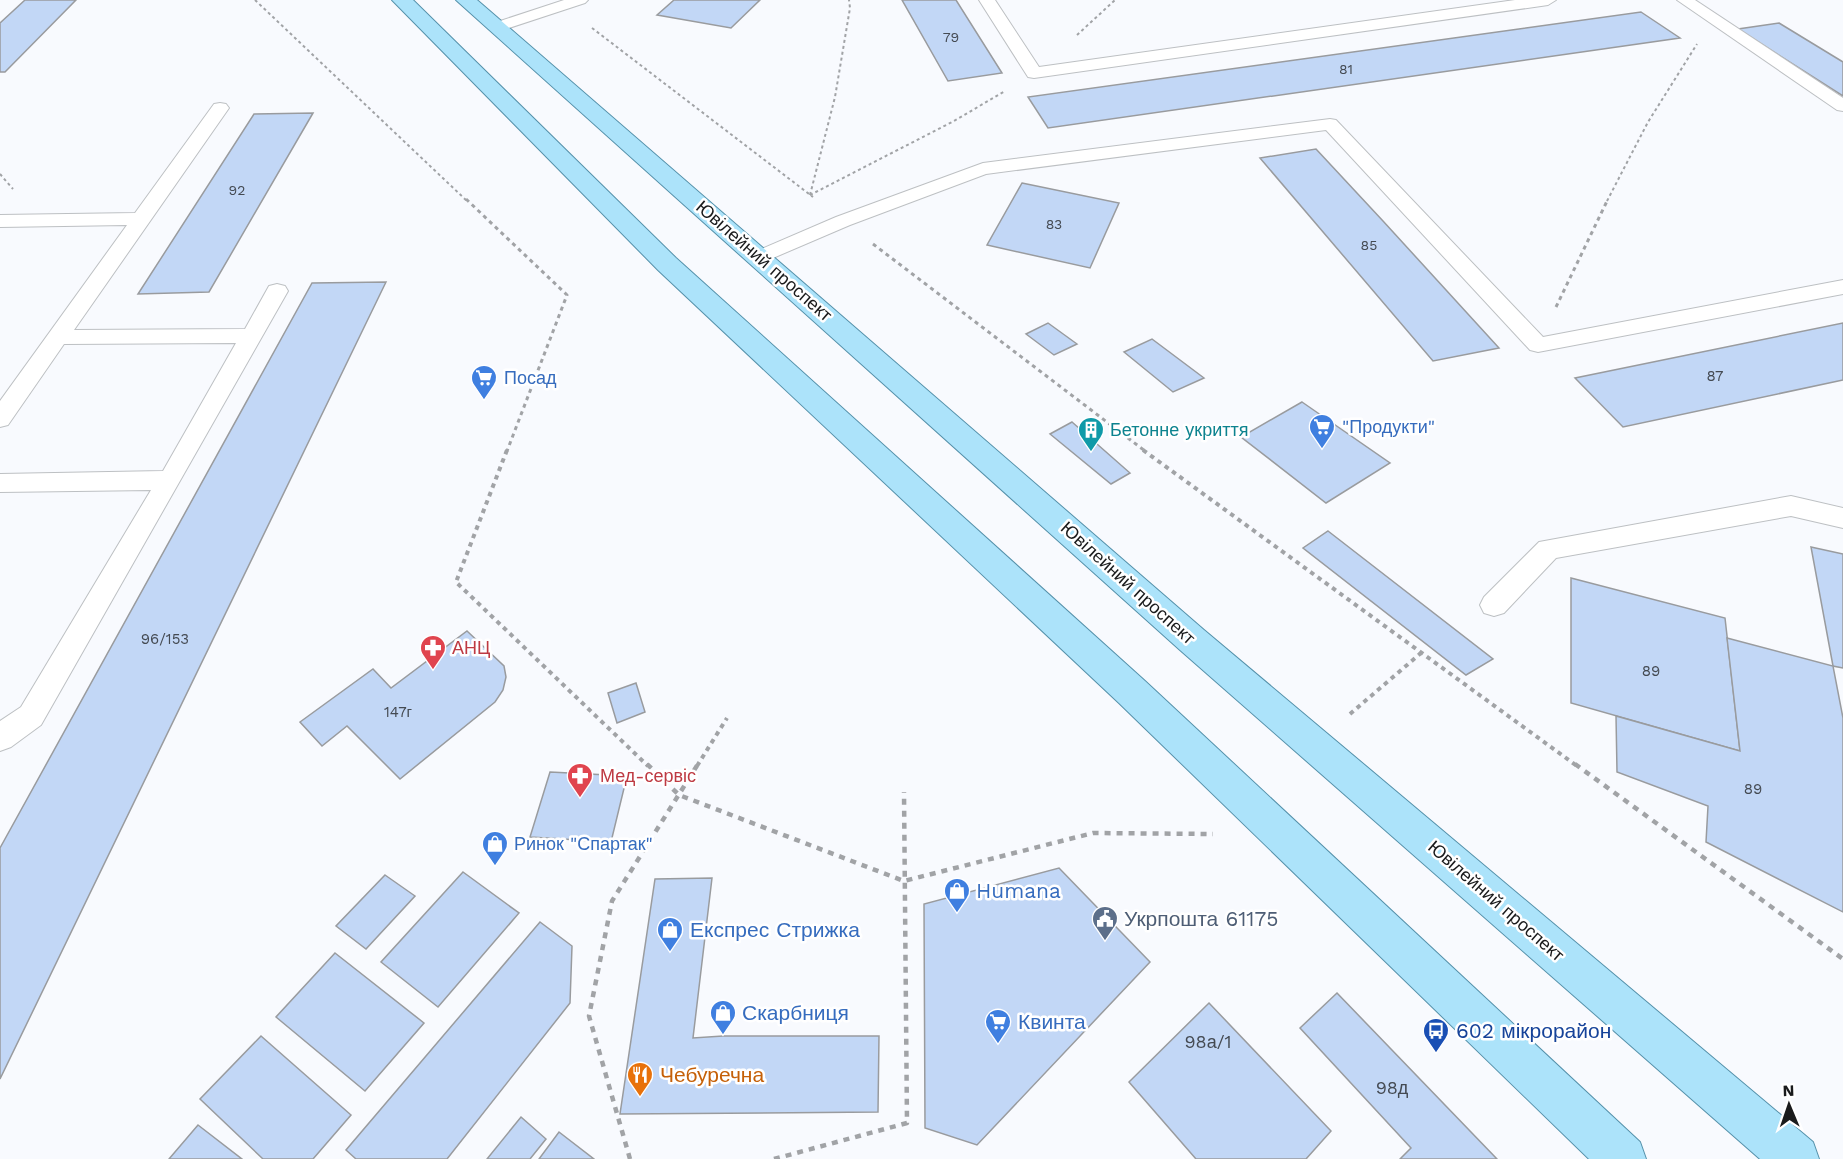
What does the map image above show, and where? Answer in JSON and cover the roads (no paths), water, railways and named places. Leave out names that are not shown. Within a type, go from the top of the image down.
[{"type":"main road","points":[[402,0],[667,264],[1132,692],[1623,1159]]},
{"type":"main road","name":"Ювілейний проспект","points":[[466,0],[1192,640],[1796,1159]]},
{"type":"lane","points":[[496,27],[580,0]]},
{"type":"lane","points":[[987,0],[1034,73],[1548,0]]},
{"type":"lane","points":[[1685,0],[1843,106]]},
{"type":"lane","points":[[0,419],[220,108]]},
{"type":"lane","points":[[759,257],[843,221],[983,169],[1330,124],[1538,345],[1843,287]]},
{"type":"lane","points":[[0,221],[141,219]]},
{"type":"lane","points":[[0,738],[31,716],[170,480],[277,291]]},
{"type":"lane","points":[[58,337],[252,336]]},
{"type":"lane","points":[[0,483],[170,480]]},
{"type":"lane","points":[[1494,605],[1548,549],[1791,506],[1843,518]]},
{"type":"place","name":"Посад","points":[[484,401]]},
{"type":"place","name":"\"Продукти\"","points":[[1322,450]]},
{"type":"place","name":"Бетонне укриття","points":[[1091,453]]},
{"type":"place","name":"АНЦ","points":[[433,671]]},
{"type":"place","name":"Мед-сервіс","points":[[580,799]]},
{"type":"place","name":"Ринок \"Спартак\"","points":[[495,867]]},
{"type":"place","name":"Humana","points":[[957,914]]},
{"type":"place","name":"Укрпошта 61175","points":[[1105,942]]},
{"type":"place","name":"Експрес Стрижка","points":[[670,953]]},
{"type":"place","name":"Скарбниця","points":[[723,1036]]},
{"type":"place","name":"Квинта","points":[[998,1045]]},
{"type":"place","name":"602 мікрорайон","points":[[1436,1054]]},
{"type":"place","name":"Чебуречна","points":[[640,1098]]}]
